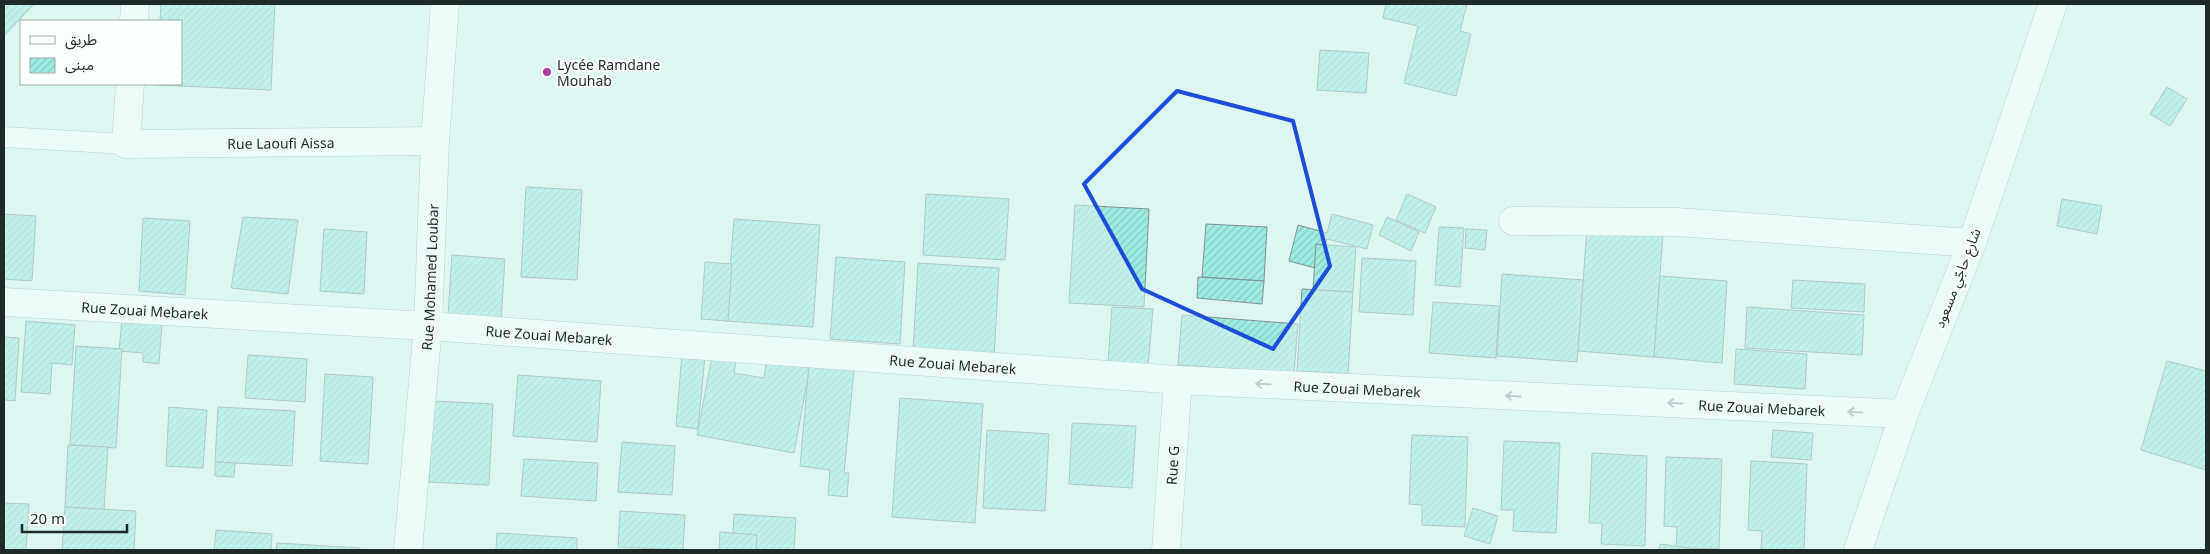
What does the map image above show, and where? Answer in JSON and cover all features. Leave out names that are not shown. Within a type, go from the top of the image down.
[{"type":"street","points":[[134,20],[135,4]]},
{"type":"street","name":"Rue Mohamed Loubar","points":[[408,550],[428,326],[435,141],[445,4]]},
{"type":"street","name":"شارع حاجّي مسعود","points":[[1858,550],[1904,414],[1972,243],[2053,4]]},
{"type":"street","points":[[126,144],[130,85]]},
{"type":"street","name":"Rue Laoufi Aissa","points":[[126,144],[435,141]]},
{"type":"street","points":[[1513,221],[1677,222],[1972,243]]},
{"type":"street","name":"Rue Zouai Mebarek","points":[[4,302],[428,326],[1178,380],[1904,414]]},
{"type":"street","name":"Rue G","points":[[1166,550],[1178,380]]},
{"type":"lane","points":[[4,137],[126,144]]},
{"type":"highlighted area","points":[[1177,91],[1293,121],[1330,266],[1273,349],[1142,289],[1084,184]]},
{"type":"building","points":[[4,4],[34,4],[4,36]]},
{"type":"building","points":[[161,4],[275,4],[271,90],[157,85],[182,85],[182,20],[160,20]]},
{"type":"building","points":[[1386,4],[1467,4],[1460,31],[1471,34],[1456,96],[1404,83],[1418,26],[1383,18]]},
{"type":"building","points":[[1320,50],[1369,53],[1366,93],[1317,90]]},
{"type":"building","points":[[2167,87],[2187,99],[2170,126],[2150,114]]},
{"type":"building","points":[[526,187],[582,190],[577,280],[521,277]]},
{"type":"building","points":[[926,194],[1009,199],[1005,260],[923,255]]},
{"type":"building","points":[[1407,194],[1436,207],[1425,233],[1396,220]]},
{"type":"building","points":[[2062,199],[2102,206],[2097,234],[2057,226]]},
{"type":"building","points":[[1075,205],[1149,209],[1144,307],[1069,303]]},
{"type":"building","points":[[4,214],[36,216],[32,281],[4,279]]},
{"type":"building","points":[[1332,214],[1373,225],[1367,249],[1327,239],[1319,269],[1289,261],[1298,225],[1327,233]]},
{"type":"building","points":[[243,217],[298,220],[288,294],[231,288]]},
{"type":"building","points":[[1387,217],[1419,232],[1411,251],[1379,235]]},
{"type":"building","points":[[143,218],[190,221],[185,295],[139,291]]},
{"type":"building","points":[[734,219],[820,225],[813,327],[726,321]]},
{"type":"building","points":[[1206,224],[1267,227],[1264,281],[1202,277]]},
{"type":"building","points":[[1439,227],[1464,228],[1460,287],[1435,285]]},
{"type":"building","points":[[1587,228],[1663,233],[1654,357],[1578,351]]},
{"type":"building","points":[[324,229],[367,232],[364,294],[320,291]]},
{"type":"building","points":[[1466,229],[1487,230],[1485,250],[1465,248]]},
{"type":"building","points":[[1316,244],[1356,247],[1353,292],[1313,290]]},
{"type":"building","points":[[452,255],[505,259],[501,320],[448,316]]},
{"type":"building","points":[[836,257],[905,262],[900,344],[830,339]]},
{"type":"building","points":[[1362,258],[1416,261],[1413,315],[1359,312]]},
{"type":"building","points":[[705,262],[732,264],[728,321],[701,319]]},
{"type":"building","points":[[918,263],[999,268],[994,357],[913,352]]},
{"type":"building","points":[[1502,274],[1583,280],[1577,362],[1497,356]]},
{"type":"building","points":[[1660,276],[1727,281],[1722,363],[1654,357]]},
{"type":"building","points":[[1198,277],[1264,281],[1262,304],[1197,298]]},
{"type":"building","points":[[1793,280],[1865,284],[1864,312],[1791,308]]},
{"type":"building","points":[[1302,289],[1353,292],[1348,374],[1297,371]]},
{"type":"building","points":[[1433,302],[1499,306],[1496,358],[1429,353]]},
{"type":"building","points":[[123,307],[163,310],[159,364],[143,362],[143,353],[119,351]]},
{"type":"building","points":[[1112,307],[1153,309],[1148,366],[1108,363]]},
{"type":"building","points":[[1747,307],[1864,315],[1862,355],[1745,348]]},
{"type":"building","points":[[1182,315],[1298,324],[1294,373],[1178,365]]},
{"type":"building","points":[[26,321],[75,325],[72,365],[52,363],[50,394],[21,392]]},
{"type":"building","points":[[4,337],[19,338],[15,401],[4,400]]},
{"type":"building","points":[[76,346],[122,349],[116,448],[70,445]]},
{"type":"building","points":[[1736,349],[1807,354],[1805,389],[1734,384]]},
{"type":"building","points":[[682,353],[705,356],[698,429],[676,426]]},
{"type":"building","points":[[248,355],[307,359],[305,402],[245,398]]},
{"type":"building","points":[[712,357],[736,362],[734,373],[764,378],[767,358],[810,366],[794,453],[697,435]]},
{"type":"building","points":[[2167,361],[2206,371],[2206,470],[2141,450]]},
{"type":"building","points":[[809,365],[854,370],[844,473],[849,473],[847,497],[828,495],[830,470],[800,466]]},
{"type":"building","points":[[325,374],[373,377],[368,464],[320,461]]},
{"type":"building","points":[[518,375],[601,381],[597,442],[513,436]]},
{"type":"building","points":[[900,398],[983,404],[975,523],[892,517]]},
{"type":"building","points":[[434,401],[493,404],[489,485],[429,482]]},
{"type":"building","points":[[169,407],[207,410],[203,468],[166,466]]},
{"type":"building","points":[[218,407],[295,411],[292,466],[215,462]]},
{"type":"building","points":[[1072,423],[1136,426],[1132,488],[1069,484]]},
{"type":"building","points":[[987,430],[1049,434],[1045,511],[983,508]]},
{"type":"building","points":[[1773,430],[1813,433],[1811,460],[1771,457]]},
{"type":"building","points":[[1412,435],[1468,437],[1465,527],[1422,525],[1422,505],[1409,504]]},
{"type":"building","points":[[1504,441],[1560,443],[1556,533],[1513,531],[1514,510],[1501,510]]},
{"type":"building","points":[[622,442],[675,446],[672,495],[618,492]]},
{"type":"building","points":[[68,445],[108,447],[104,510],[65,507]]},
{"type":"building","points":[[1592,453],[1647,456],[1645,546],[1601,544],[1602,523],[1589,523]]},
{"type":"building","points":[[1666,457],[1722,459],[1719,549],[1676,548],[1677,527],[1664,526]]},
{"type":"building","points":[[524,459],[598,463],[596,501],[521,496]]},
{"type":"building","points":[[1751,461],[1807,464],[1804,550],[1761,550],[1762,531],[1748,530]]},
{"type":"building","points":[[215,462],[235,463],[234,477],[215,476]]},
{"type":"building","points":[[4,503],[29,504],[26,550],[4,550]]},
{"type":"building","points":[[65,507],[136,511],[134,550],[62,550]]},
{"type":"building","points":[[1473,508],[1498,516],[1490,544],[1464,536]]},
{"type":"building","points":[[620,511],[685,515],[683,550],[618,547]]},
{"type":"building","points":[[734,514],[796,518],[794,550],[732,550]]},
{"type":"building","points":[[216,530],[272,534],[271,550],[214,550]]},
{"type":"building","points":[[720,532],[757,535],[756,550],[719,550]]},
{"type":"building","points":[[497,533],[577,538],[577,550],[496,550]]},
{"type":"building","points":[[277,543],[360,548],[360,550],[276,550]]},
{"type":"building","points":[[1660,544],[1703,550],[1659,550]]},
{"type":"place","name":"Lycée Ramdane Mouhab","points":[[547,72]]}]
